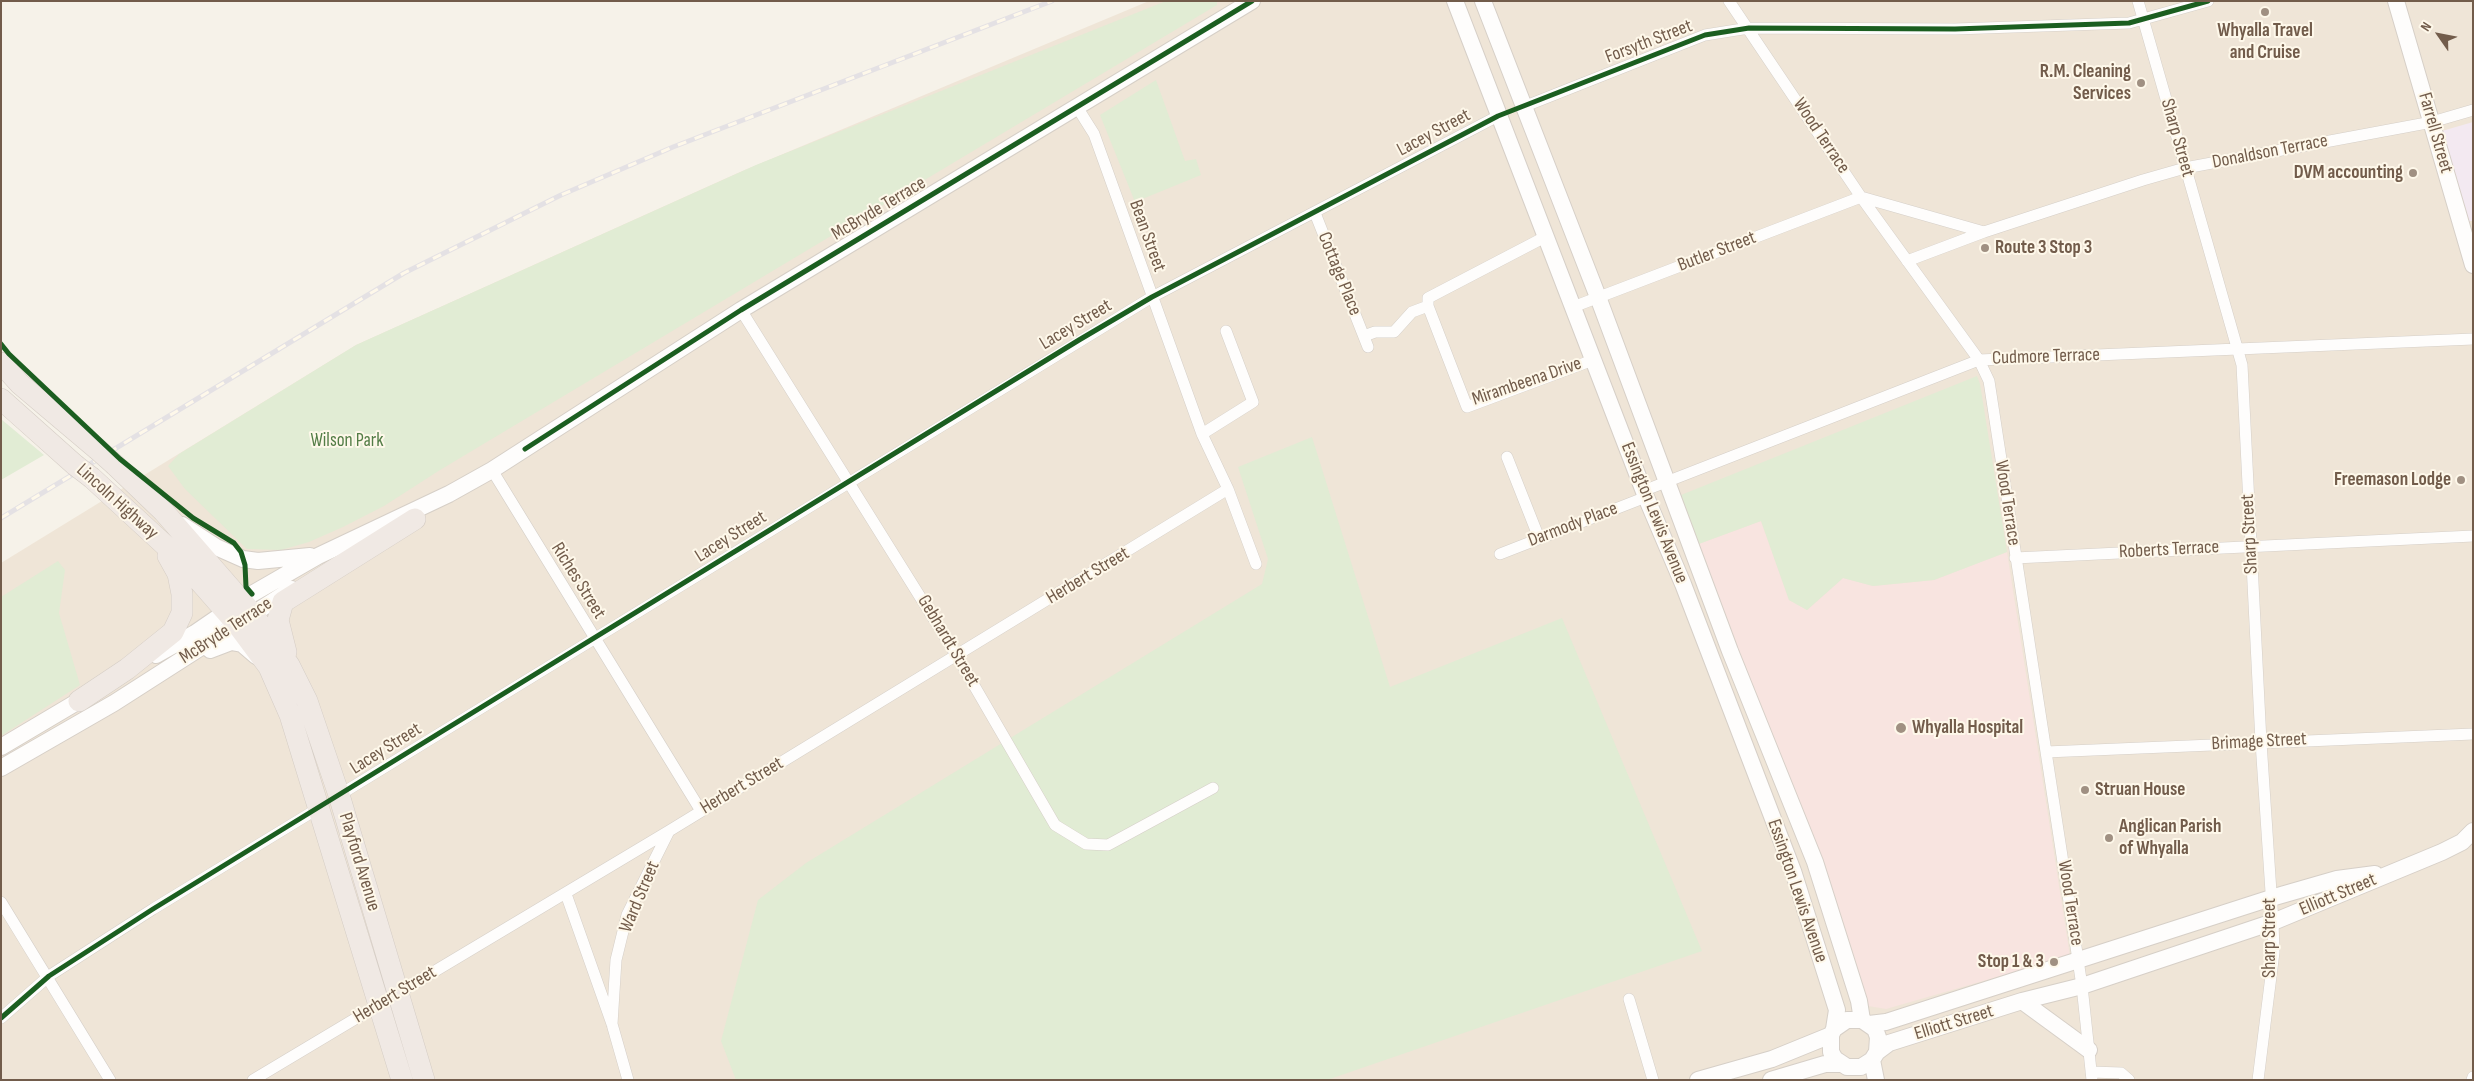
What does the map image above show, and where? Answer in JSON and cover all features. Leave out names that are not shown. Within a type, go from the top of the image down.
[{"type":"highway","name":"Lincoln Highway","points":[[1,363],[20,384],[97,449],[164,512],[239,613]]},
{"type":"highway","name":"Lincoln Highway","points":[[1,399],[92,478],[239,613]]},
{"type":"highway","points":[[289,665],[278,620],[283,602],[415,519]]},
{"type":"highway","points":[[79,701],[156,647],[173,632],[182,613],[182,594],[178,574],[167,553],[142,524]]},
{"type":"highway","name":"Playford Avenue","points":[[239,613],[289,665],[307,702],[339,795],[424,1080]]},
{"type":"highway","name":"Playford Avenue","points":[[239,613],[269,667],[285,703],[402,1080]]},
{"type":"main road","name":"McBryde Terrace","points":[[1,768],[166,670],[239,613],[318,556],[449,494],[492,470],[741,310],[1252,1]]},
{"type":"main road","name":"Essington Lewis Avenue","points":[[1455,1],[1644,494],[1683,584],[1793,871],[1837,1010],[1832,1032]]},
{"type":"main road","name":"Essington Lewis Avenue","points":[[1483,1],[1598,298],[1730,651],[1815,862],[1866,1022]]},
{"type":"main road","name":"Farrell Street","points":[[2396,1],[2473,265]]},
{"type":"main road","points":[[1498,116],[1523,107]]},
{"type":"main road","name":"McBryde Terrace","points":[[1,747],[195,633],[239,613],[415,519],[449,494]]},
{"type":"main road","points":[[164,512],[216,547],[243,559],[275,560],[318,556]]},
{"type":"main road","points":[[166,670],[191,660],[217,646],[231,642],[242,644],[252,651],[285,703]]},
{"type":"main road","points":[[56,714],[62,723],[90,706],[114,702]]},
{"type":"main road","points":[[2394,872],[2462,842],[2473,831]]},
{"type":"main road","name":"Elliott Street","points":[[1866,1022],[1886,1022],[2078,959],[2337,879],[2394,872]]},
{"type":"main road","name":"Elliott Street","points":[[1874,1056],[1889,1043],[2022,1001],[2082,986],[2273,922],[2394,872]]},
{"type":"main road","points":[[2022,1001],[2089,1050]]},
{"type":"main road","points":[[1698,1080],[1772,1059],[1832,1032],[1847,1020],[1866,1022],[1878,1036],[1874,1056],[1876,1080]]},
{"type":"main road","points":[[1832,1032],[1831,1052],[1848,1070]]},
{"type":"main road","points":[[1771,1080],[1825,1064],[1848,1070],[1861,1066],[1874,1056]]},
{"type":"street","name":"Wood Terrace","points":[[1729,1],[1861,196],[1979,360],[1989,381],[2078,959],[2092,1076]]},
{"type":"street","name":"Sharp Street","points":[[2138,1],[2242,365],[2261,742],[2274,952],[2258,1080]]},
{"type":"street","name":"Forsyth Street","points":[[1523,107],[1705,35],[1749,28],[1955,29],[2129,23],[2208,1]]},
{"type":"street","name":"Bean Street","points":[[1077,107],[1094,134],[1202,434],[1228,489],[1256,564]]},
{"type":"street","name":"Donaldson Terrace","points":[[1908,262],[1984,232],[2185,168],[2432,122],[2473,110]]},
{"type":"street","name":"Lacey Street","points":[[1,1018],[48,976],[153,909],[1152,297],[1498,116]]},
{"type":"street","points":[[1861,196],[1984,232]]},
{"type":"street","name":"Butler Street","points":[[1573,307],[1861,196]]},
{"type":"street","name":"Cottage Place","points":[[1315,212],[1366,342],[1375,332],[1394,332],[1412,312],[1428,306]]},
{"type":"street","points":[[1428,306],[1428,298],[1545,237]]},
{"type":"street","name":"Mirambeena Drive","points":[[1428,306],[1467,407],[1593,360]]},
{"type":"street","name":"Gebhardt Street","points":[[741,310],[957,656],[1056,825],[1086,844],[1108,845],[1213,788]]},
{"type":"street","points":[[1202,434],[1254,402],[1226,331]]},
{"type":"street","name":"Cudmore Terrace","points":[[1644,494],[1666,483],[1979,360],[2238,350],[2473,338]]},
{"type":"street","points":[[1507,457],[1539,538]]},
{"type":"street","name":"Riches Street","points":[[492,470],[701,811]]},
{"type":"street","name":"Herbert Street","points":[[253,1080],[566,894],[1228,489]]},
{"type":"street","name":"Darmody Place","points":[[1500,554],[1644,494]]},
{"type":"street","name":"Roberts Terrace","points":[[2015,558],[2473,536]]},
{"type":"street","name":"Brimage Street","points":[[2046,752],[2473,734]]},
{"type":"street","name":"Ward Street","points":[[612,1024],[616,960],[628,915],[669,831]]},
{"type":"street","name":"Ward Street","points":[[566,894],[612,1024],[628,1080]]},
{"type":"street","points":[[1,902],[110,1080]]},
{"type":"street","points":[[1629,999],[1653,1080]]},
{"type":"street","points":[[2092,1076],[2121,1073],[2129,1080]]},
{"type":"shaded area","points":[[1149,1],[2473,1],[2473,1080],[1,1080],[1,563],[356,345],[740,172]]},
{"type":"shaded area","points":[[2473,122],[2473,221],[2469,221],[2442,131]]},
{"type":"shaded area","name":"Whyalla Hospital","points":[[1761,521],[1789,600],[1807,610],[1843,578],[1873,586],[1934,580],[2007,552],[2070,956],[1886,1009],[1868,1006],[1863,1000],[1696,545]]},
{"type":"green space","name":"Wilson Park","points":[[1166,1],[1217,1],[1217,5],[440,470],[384,506],[343,527],[309,542],[281,550],[247,549],[185,489],[168,466],[179,454],[356,345],[756,165]]},
{"type":"green space","points":[[1156,80],[1185,161],[1196,159],[1201,175],[1135,202],[1100,115]]},
{"type":"green space","points":[[1977,376],[1980,384],[2007,552],[1934,580],[1873,586],[1843,578],[1807,610],[1789,600],[1761,521],[1696,545],[1681,495]]},
{"type":"green space","points":[[1,419],[44,455],[1,480]]},
{"type":"green space","points":[[1312,437],[1390,687],[1562,618],[1702,951],[1327,1080],[736,1080],[721,1041],[758,900],[806,863],[1262,584],[1268,559],[1238,467]]},
{"type":"green space","points":[[58,561],[65,570],[59,613],[80,685],[1,736],[1,597]]},
{"type":"railway","points":[[1,518],[404,273],[561,195],[673,147],[1052,1]]},
{"type":"cycle path","points":[[525,449],[741,310],[1252,1]]},
{"type":"cycle path","points":[[1,1018],[49,976],[153,909],[1079,340],[1152,297],[1498,116],[1705,35],[1749,28],[1955,29],[2129,23],[2208,1]]},
{"type":"cycle path","points":[[1,344],[9,354],[120,459],[193,518],[234,543],[241,552],[245,565],[246,587],[252,594]]},
{"type":"place","name":"Whyalla Travel and Cruise","points":[[2265,12]]},
{"type":"place","name":"R.M. Cleaning Services","points":[[2141,83]]},
{"type":"place","name":"DVM accounting","points":[[2413,173]]},
{"type":"place","name":"Route 3 Stop 3","points":[[1985,248]]},
{"type":"place","name":"Freemason Lodge","points":[[2461,480]]},
{"type":"place","name":"Whyalla Hospital","points":[[1901,728]]},
{"type":"place","name":"Struan House","points":[[2085,790]]},
{"type":"place","name":"Anglican Parish of Whyalla","points":[[2109,838]]},
{"type":"place","name":"Stop 1 & 3","points":[[2054,962]]}]
